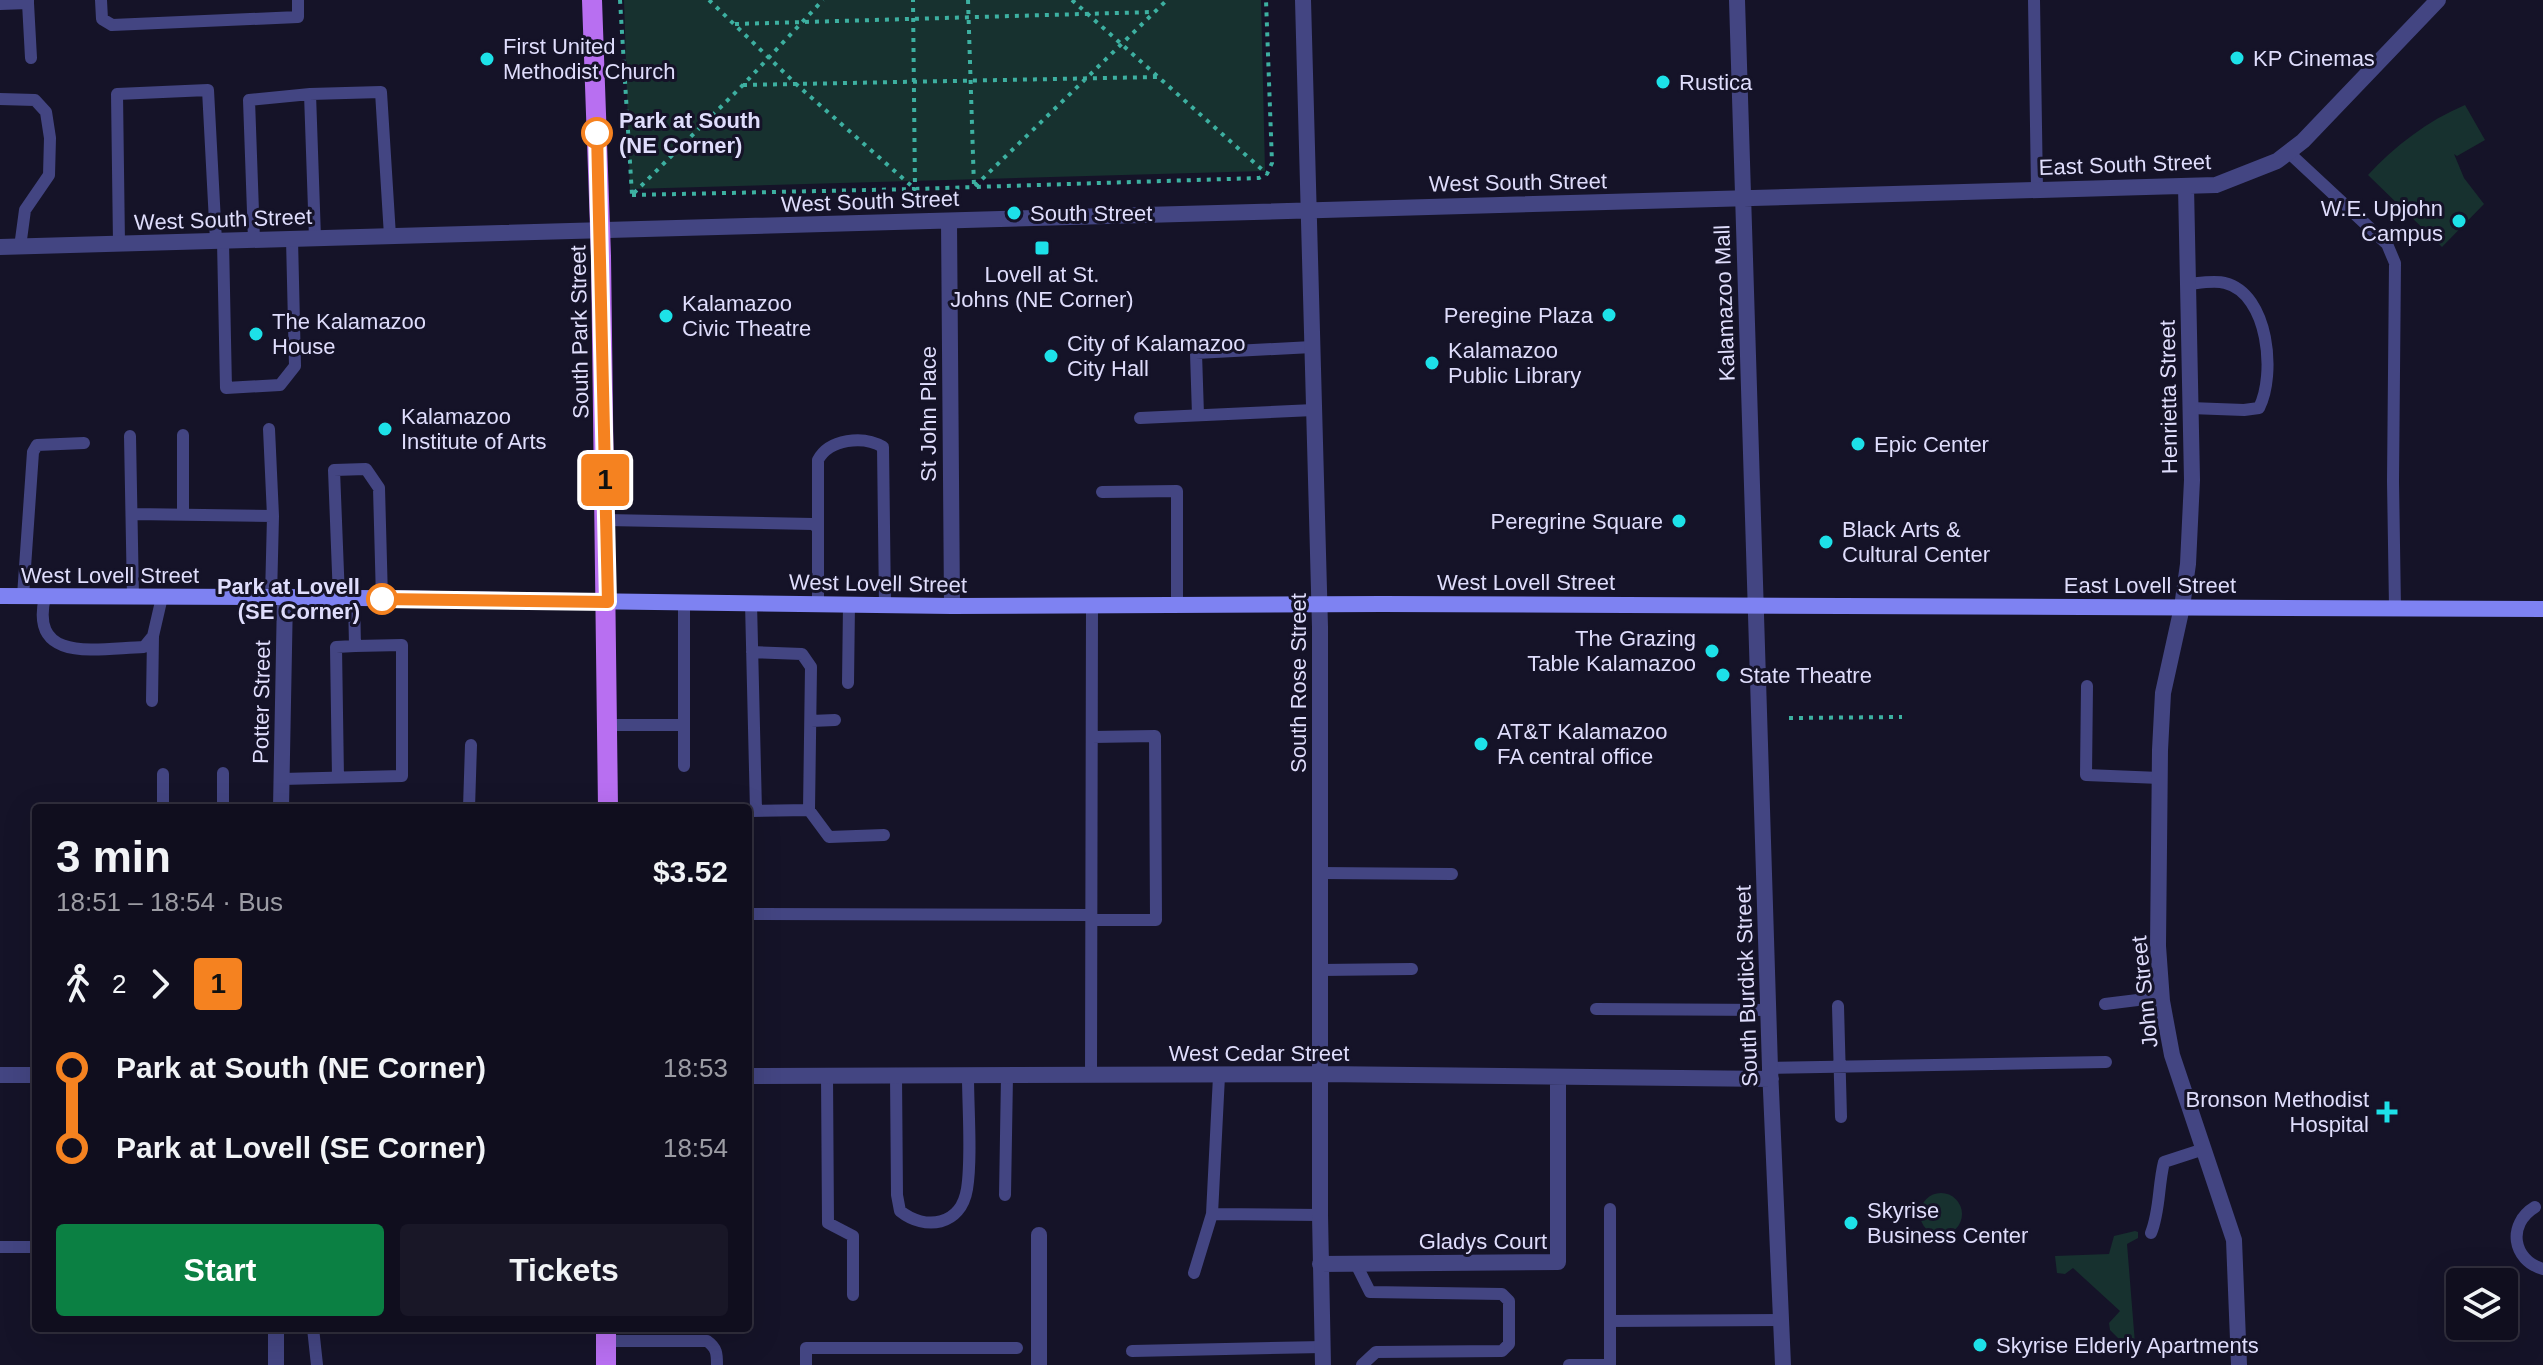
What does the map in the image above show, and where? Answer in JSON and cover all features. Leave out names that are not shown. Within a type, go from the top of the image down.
[{"type":"main road","name":"South Park Street","points":[[592,0],[601,230],[608,602],[608,804]]},
{"type":"main road","points":[[606,1334],[606,1365]]},
{"type":"street","name":"South Rose Street","points":[[1303,0],[1320,604],[1320,1264],[1323,1365]]},
{"type":"street","name":"Kalamazoo Mall","points":[[1737,0],[1756,605]]},
{"type":"street","name":"East South Street","points":[[1742,198],[2216,185],[2277,161],[2303,141],[2438,0]]},
{"type":"street","name":"Henrietta Street","points":[[2182,607],[2188,564],[2192,480],[2186,186]]},
{"type":"street","name":"West South Street","points":[[0,247],[1742,198]]},
{"type":"street","name":"St John Place","points":[[949,221],[952,606]]},
{"type":"street","name":"West Lovell Street","points":[[0,596],[952,606],[1756,605]]},
{"type":"street","name":"Potter Street","points":[[278,597],[281,804]]},
{"type":"street","name":"East Lovell Street","points":[[1756,605],[2543,609]]},
{"type":"street","name":"South Burdick Street","points":[[1756,605],[1783,1365]]},
{"type":"street","name":"John Street","points":[[2182,607],[2163,693],[2158,946],[2162,997],[2172,1055],[2234,1240],[2239,1365]]},
{"type":"street","name":"West Cedar Street","points":[[752,1076],[1321,1074],[1558,1078],[1771,1073]]},
{"type":"street","points":[[0,1075],[32,1075]]},
{"type":"street","name":"Gladys Court","points":[[1320,1264],[1558,1262],[1558,1078]]},
{"type":"street","points":[[1039,1235],[1039,1365]]},
{"type":"street","points":[[276,1332],[276,1365]]},
{"type":"lane","points":[[101,0],[102,19],[112,25],[298,17],[298,0]]},
{"type":"lane","points":[[2034,0],[2037,189]]},
{"type":"lane","points":[[0,4],[28,1],[31,58]]},
{"type":"lane","points":[[119,244],[117,94],[208,90],[220,241],[226,388],[280,385],[295,366],[292,239]]},
{"type":"lane","points":[[254,240],[249,100],[310,94],[381,92],[390,236]]},
{"type":"lane","points":[[310,94],[315,238]]},
{"type":"lane","points":[[0,99],[35,100],[46,112],[50,138],[49,175],[27,204],[22,217],[20,247]]},
{"type":"lane","points":[[2288,152],[2387,244],[2395,263],[2395,608]]},
{"type":"lane","points":[[2188,284],[2226,283],[2250,298],[2264,326],[2266,352],[2264,397],[2259,408],[2190,408]]},
{"type":"lane","points":[[1198,415],[1196,353],[1312,347]]},
{"type":"lane","points":[[1140,418],[1314,410]]},
{"type":"lane","points":[[269,429],[278,597]]},
{"type":"lane","points":[[183,435],[183,515]]},
{"type":"lane","points":[[130,436],[133,597]]},
{"type":"lane","points":[[818,603],[818,460],[833,443],[867,442],[883,447],[885,605]]},
{"type":"lane","points":[[23,596],[33,452],[37,445],[84,443]]},
{"type":"lane","points":[[355,646],[346,598],[334,470],[366,469],[379,488],[382,599]]},
{"type":"lane","points":[[1102,492],[1177,491],[1177,605]]},
{"type":"lane","points":[[133,514],[273,516]]},
{"type":"lane","points":[[606,520],[813,524],[818,528]]},
{"type":"lane","points":[[45,597],[41,614],[43,627],[53,643],[70,649],[144,647],[153,636]]},
{"type":"lane","points":[[152,701],[153,636],[162,597]]},
{"type":"lane","points":[[684,602],[684,766]]},
{"type":"lane","points":[[751,603],[752,811],[809,810]]},
{"type":"lane","points":[[848,683],[849,604]]},
{"type":"lane","points":[[1091,1076],[1092,605]]},
{"type":"lane","points":[[282,779],[338,778],[402,776],[402,645],[336,647],[338,778]]},
{"type":"lane","points":[[752,652],[802,654],[807,658],[813,684],[809,810],[829,837],[884,835]]},
{"type":"lane","points":[[2087,686],[2086,775],[2160,778]]},
{"type":"lane","points":[[811,721],[835,720]]},
{"type":"lane","points":[[608,725],[684,725]]},
{"type":"lane","points":[[752,914],[1156,920],[1155,736],[1092,737]]},
{"type":"lane","points":[[469,804],[471,745]]},
{"type":"lane","points":[[223,773],[223,804]]},
{"type":"lane","points":[[163,774],[163,804]]},
{"type":"lane","points":[[1320,873],[1452,874]]},
{"type":"lane","points":[[1320,970],[1412,969]]},
{"type":"lane","points":[[2105,1004],[2162,997]]},
{"type":"lane","points":[[1838,1006],[1841,1117]]},
{"type":"lane","points":[[1596,1009],[1769,1010]]},
{"type":"lane","points":[[1771,1073],[1840,1065],[2106,1062]]},
{"type":"lane","points":[[827,1076],[828,1223],[853,1236],[853,1295]]},
{"type":"lane","points":[[896,1076],[895,1155],[900,1211],[924,1224],[941,1222],[955,1213],[967,1189],[968,1076]]},
{"type":"lane","points":[[1005,1195],[1007,1076]]},
{"type":"lane","points":[[1194,1273],[1212,1214],[1219,1076]]},
{"type":"lane","points":[[2151,1233],[2157,1219],[2159,1181],[2164,1162],[2204,1149]]},
{"type":"lane","points":[[2535,1207],[2522,1217],[2517,1226],[2516,1245],[2526,1261],[2543,1269]]},
{"type":"lane","points":[[1569,1365],[1610,1365],[1610,1209]]},
{"type":"lane","points":[[1212,1214],[1320,1215]]},
{"type":"lane","points":[[0,1247],[32,1247]]},
{"type":"lane","points":[[1356,1264],[1370,1292],[1502,1294],[1509,1301],[1509,1344],[1502,1351],[1376,1352],[1362,1365]]},
{"type":"lane","points":[[1610,1321],[1782,1320]]},
{"type":"lane","points":[[313,1332],[317,1365]]},
{"type":"lane","points":[[606,1334],[707,1341],[717,1353],[717,1365]]},
{"type":"lane","points":[[1132,1351],[1323,1347]]},
{"type":"lane","points":[[806,1365],[806,1348],[1017,1348]]},
{"type":"lane","points":[[1192,1365],[1193,1350]]},
{"type":"path","points":[[620,0],[632,195]]},
{"type":"path","points":[[709,0],[768,59],[915,189]]},
{"type":"path","points":[[632,195],[823,0]]},
{"type":"path","points":[[913,0],[915,189]]},
{"type":"path","points":[[968,0],[974,187]]},
{"type":"path","points":[[1072,0],[1267,174]]},
{"type":"path","points":[[974,187],[1167,0]]},
{"type":"path","points":[[632,195],[1259,178],[1267,174],[1272,163],[1266,0]]},
{"type":"path","points":[[735,24],[1154,12]]},
{"type":"path","points":[[743,85],[1158,77]]},
{"type":"path","points":[[1789,718],[1902,717]]},
{"type":"green space","points":[[624,0],[1261,0],[1265,171],[630,189]]},
{"type":"green space","points":[[2465,105],[2485,140],[2457,156],[2454,154],[2464,178],[2484,204],[2442,247],[2368,175],[2412,135]]},
{"type":"green space","points":[[1941,1193],[1956,1199],[1962,1214],[1956,1229],[1941,1235],[1926,1229],[1920,1214],[1926,1199]]},
{"type":"green space","points":[[2135,1231],[2138,1238],[2127,1244],[2136,1356],[2110,1330],[2109,1323],[2120,1311],[2073,1268],[2065,1274],[2057,1273],[2055,1256],[2109,1254],[2114,1236]]},
{"type":"bus line","name":"1","points":[[382,599],[608,602],[597,133]]},
{"type":"place","name":"KP Cinemas","points":[[2237,58]]},
{"type":"place","name":"First United Methodist Church","points":[[487,59]]},
{"type":"place","name":"Rustica","points":[[1663,82]]},
{"type":"place","name":"Park at South (NE Corner)","points":[[597,133]]},
{"type":"place","name":"South Street","points":[[1014,213]]},
{"type":"place","name":"W.E. Upjohn Campus","points":[[2459,221]]},
{"type":"place","name":"Lovell at St. Johns (NE Corner)","points":[[1042,248]]},
{"type":"place","name":"Peregine Plaza","points":[[1609,315]]},
{"type":"place","name":"Kalamazoo Civic Theatre","points":[[666,316]]},
{"type":"place","name":"The Kalamazoo House","points":[[256,334]]},
{"type":"place","name":"City of Kalamazoo City Hall","points":[[1051,356]]},
{"type":"place","name":"Kalamazoo Public Library","points":[[1432,363]]},
{"type":"place","name":"Kalamazoo Institute of Arts","points":[[385,429]]},
{"type":"place","name":"Epic Center","points":[[1858,444]]},
{"type":"place","name":"Peregrine Square","points":[[1679,521]]},
{"type":"place","name":"Black Arts & Cultural Center","points":[[1826,542]]},
{"type":"place","name":"Park at Lovell (SE Corner)","points":[[382,599]]},
{"type":"place","name":"The Grazing Table Kalamazoo","points":[[1712,651]]},
{"type":"place","name":"State Theatre","points":[[1723,675]]},
{"type":"place","name":"AT&T Kalamazoo FA central office","points":[[1481,744]]},
{"type":"place","name":"Bronson Methodist Hospital","points":[[2387,1112]]},
{"type":"place","name":"Skyrise Business Center","points":[[1851,1223]]},
{"type":"place","name":"Skyrise Elderly Apartments","points":[[1980,1345]]}]
